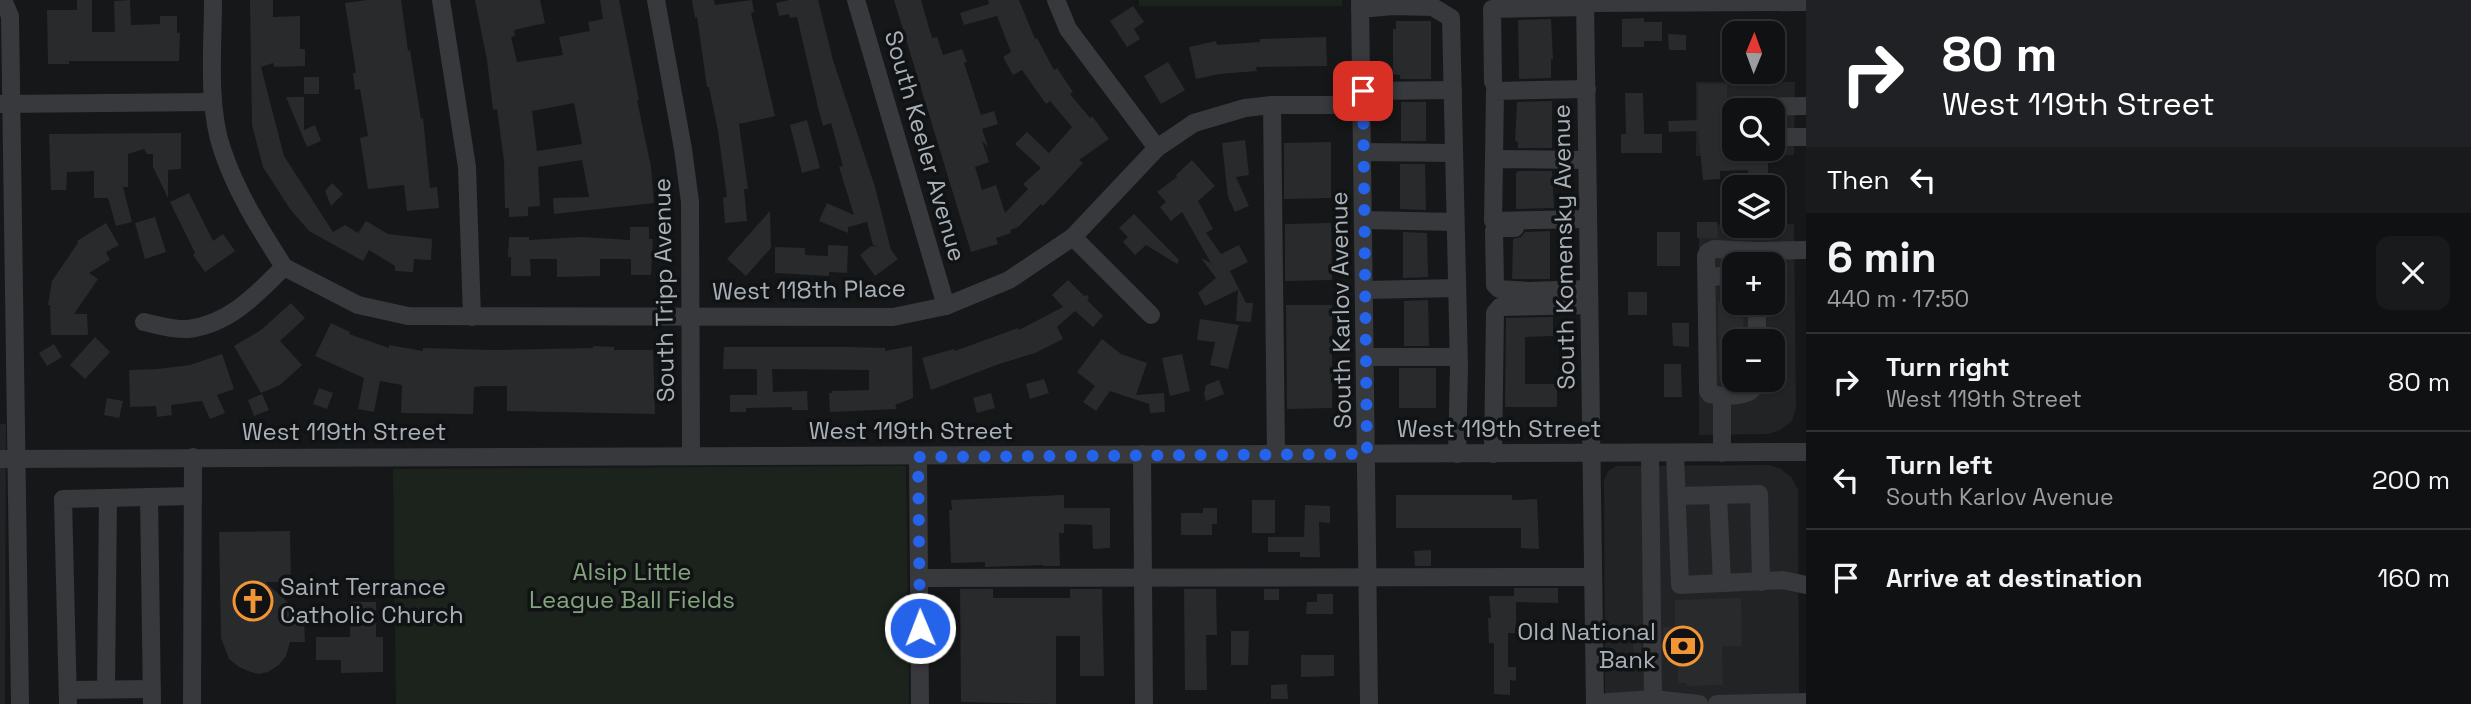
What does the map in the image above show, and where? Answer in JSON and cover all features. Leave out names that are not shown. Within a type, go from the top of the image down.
[{"type":"street","points":[[144,323],[186,329],[215,323],[247,304],[285,267],[244,204],[221,147],[214,102],[213,0]]},
{"type":"street","points":[[441,0],[467,167],[472,317]]},
{"type":"street","name":"South Tripp Avenue","points":[[656,0],[690,202],[691,455]]},
{"type":"street","name":"South Keeler Avenue","points":[[856,0],[946,306]]},
{"type":"street","points":[[1056,0],[1068,29],[1157,148]]},
{"type":"street","points":[[1493,82],[1492,9],[1585,3],[1806,2]]},
{"type":"street","name":"South Komensky Avenue","points":[[1585,3],[1595,704]]},
{"type":"street","points":[[1360,4],[1433,7],[1451,18],[1458,357],[1457,454]]},
{"type":"street","name":"South Karlov Avenue","points":[[1360,4],[1369,704]]},
{"type":"street","points":[[7,8],[8,498],[20,704]]},
{"type":"street","points":[[1587,89],[1495,91],[1493,221],[1588,223]]},
{"type":"street","name":"West 118th Place","points":[[285,267],[358,305],[408,316],[893,317],[946,306],[1009,280],[1073,237],[1157,148],[1194,123],[1245,108],[1453,90]]},
{"type":"street","points":[[6,104],[214,102]]},
{"type":"street","points":[[1272,105],[1276,454]]},
{"type":"street","points":[[1785,106],[1806,106]]},
{"type":"street","points":[[1785,137],[1806,136]]},
{"type":"street","points":[[1363,152],[1454,153]]},
{"type":"street","points":[[1494,159],[1587,160]]},
{"type":"street","points":[[1364,220],[1455,222]]},
{"type":"street","points":[[1588,223],[1501,228],[1494,231],[1495,285],[1499,289],[1589,297]]},
{"type":"street","points":[[1073,237],[1151,315]]},
{"type":"street","points":[[1730,252],[1714,249],[1706,256],[1708,391],[1710,394],[1722,396],[1742,395],[1747,392]]},
{"type":"street","points":[[1785,253],[1806,250]]},
{"type":"street","points":[[1707,278],[1722,276]]},
{"type":"street","points":[[1365,290],[1457,288]]},
{"type":"street","points":[[1493,454],[1495,313],[1500,307],[1589,297]]},
{"type":"street","points":[[1366,357],[1458,357]]},
{"type":"street","points":[[1722,396],[1722,453]]},
{"type":"street","name":"West 119th Street","points":[[8,459],[1806,452]]},
{"type":"street","points":[[1650,453],[1653,699]]},
{"type":"street","points":[[1675,453],[1680,585],[1783,580],[1806,585]]},
{"type":"street","points":[[1142,454],[1144,704]]},
{"type":"street","points":[[192,704],[193,457]]},
{"type":"street","points":[[918,457],[920,704]]},
{"type":"street","points":[[1677,496],[1759,494],[1761,582]]},
{"type":"street","points":[[1718,495],[1722,583]]},
{"type":"street","points":[[149,497],[152,697],[106,689],[68,697],[63,499],[108,498],[149,497],[193,496]]},
{"type":"street","points":[[106,689],[108,498]]},
{"type":"street","points":[[919,578],[1593,578]]},
{"type":"street","points":[[0,660],[19,660]]},
{"type":"street","points":[[1595,704],[1653,699],[1699,704]]},
{"type":"street","points":[[1717,704],[1806,702]]},
{"type":"shaded area","points":[[1696,82],[1795,82],[1794,155],[1785,155],[1785,98],[1722,98],[1722,156],[1696,156]]},
{"type":"shaded area","points":[[1699,224],[1722,225],[1722,238],[1785,238],[1785,224],[1794,224],[1796,408],[1792,421],[1780,430],[1768,434],[1699,435]]},
{"type":"shaded area","points":[[0,424],[6,424],[5,704],[0,704]]},
{"type":"shaded area","points":[[1770,465],[1781,469],[1792,478],[1798,490],[1799,704],[1605,704],[1604,480],[1608,471],[1616,466]]},
{"type":"green space","points":[[1139,0],[1342,0],[1342,6],[1139,6]]},
{"type":"green space","name":"Alsip Little League Ball Fields","points":[[906,466],[909,704],[396,704],[393,469]]},
{"type":"building","points":[[77,0],[92,0],[92,32],[115,32],[114,1],[130,0],[131,25],[160,24],[160,16],[177,16],[177,33],[180,33],[179,61],[69,61],[69,64],[48,64],[47,10],[77,10]]},
{"type":"building","points":[[250,0],[273,0],[273,17],[300,16],[300,49],[305,49],[305,66],[274,67],[273,63],[261,67],[284,156],[333,232],[345,225],[358,233],[366,221],[388,234],[432,239],[431,260],[414,259],[413,272],[395,271],[395,266],[369,250],[363,261],[309,231],[290,209],[263,167],[252,125]]},
{"type":"building","points":[[401,0],[408,51],[410,50],[421,119],[423,118],[430,188],[437,187],[439,208],[407,211],[404,185],[368,189],[360,138],[368,136],[360,89],[355,90],[353,73],[356,73],[345,3]]},
{"type":"building","points":[[475,0],[540,0],[545,23],[514,30],[515,36],[511,37],[517,62],[563,55],[559,37],[590,31],[588,22],[603,19],[600,0],[619,0],[651,167],[654,203],[554,214],[553,198],[589,197],[582,160],[538,167],[540,206],[528,207],[528,216],[509,217],[509,208],[505,208],[504,161],[497,109],[493,110],[487,60]],"holes":[[[574,103],[582,144],[537,151],[532,111]]]},
{"type":"building","points":[[692,0],[714,0],[715,5],[752,0],[754,12],[751,13],[775,116],[739,124],[748,189],[744,189],[747,221],[725,223],[723,198],[727,197],[718,131],[707,87]]},
{"type":"building","points":[[818,0],[833,60],[875,187],[891,250],[898,259],[875,276],[860,255],[871,246],[878,247],[873,245],[867,222],[848,227],[848,233],[819,221],[827,203],[854,215],[839,167],[843,166],[831,123],[823,126],[797,17],[790,18],[789,14],[779,16],[776,3]]},
{"type":"building","points":[[894,0],[921,0],[932,38],[937,37],[943,55],[962,49],[981,115],[994,111],[998,124],[982,129],[988,147],[982,141],[989,162],[975,167],[982,190],[996,185],[1005,213],[1028,189],[1023,184],[1041,168],[1015,144],[1027,132],[1049,153],[1072,127],[1050,101],[1046,104],[1022,70],[1013,75],[1003,57],[1011,52],[997,16],[964,25],[960,13],[989,4],[988,0],[1019,0],[1035,39],[1037,38],[1054,70],[1057,68],[1073,92],[1070,94],[1090,118],[1092,116],[1109,139],[1079,160],[1083,163],[1043,206],[1041,204],[1018,227],[1010,230],[1011,233],[996,238],[998,244],[971,252]]},
{"type":"building","points":[[1133,6],[1144,22],[1134,29],[1140,39],[1127,47],[1110,21]]},
{"type":"building","points":[[1644,18],[1644,22],[1662,22],[1662,41],[1644,41],[1644,47],[1622,47],[1622,19]]},
{"type":"building","points":[[1551,19],[1551,78],[1519,79],[1518,20]]},
{"type":"building","points":[[1396,21],[1431,21],[1431,79],[1400,79],[1400,75],[1393,74],[1393,29],[1396,29]]},
{"type":"building","points":[[1668,34],[1686,35],[1686,50],[1669,50]]},
{"type":"building","points":[[1326,37],[1327,66],[1256,67],[1257,71],[1196,79],[1189,47],[1216,41],[1217,45],[1260,42],[1260,39]]},
{"type":"building","points":[[1168,62],[1185,90],[1161,104],[1144,76]]},
{"type":"building","points":[[304,77],[319,77],[319,94],[304,94]]},
{"type":"building","points":[[1698,84],[1727,84],[1727,98],[1722,98],[1722,161],[1768,161],[1768,175],[1748,175],[1748,170],[1720,171],[1720,179],[1703,180],[1698,131],[1669,132],[1668,121],[1698,120]]},
{"type":"building","points":[[1625,93],[1643,93],[1644,134],[1662,134],[1662,153],[1621,153],[1621,134],[1626,134]]},
{"type":"building","points":[[286,97],[304,97],[304,130],[315,125],[321,141],[307,147]]},
{"type":"building","points":[[1552,101],[1552,148],[1518,148],[1518,142],[1515,141],[1517,102]]},
{"type":"building","points":[[1401,102],[1426,102],[1426,141],[1401,141]]},
{"type":"building","points":[[807,120],[820,168],[802,173],[790,125]]},
{"type":"building","points":[[181,133],[181,169],[168,170],[168,198],[153,167],[153,154],[147,154],[144,149],[128,154],[128,187],[123,187],[132,222],[116,226],[108,198],[94,198],[94,171],[67,172],[66,190],[51,190],[49,134]]},
{"type":"building","points":[[1245,140],[1249,175],[1236,177],[1249,206],[1235,212],[1228,197],[1222,143]]},
{"type":"building","points":[[1331,142],[1331,198],[1284,199],[1284,143]]},
{"type":"building","points":[[1192,160],[1215,186],[1198,201],[1213,229],[1206,233],[1221,254],[1239,245],[1248,262],[1230,271],[1246,303],[1253,303],[1251,322],[1236,321],[1238,290],[1205,306],[1198,293],[1216,278],[1201,258],[1211,263],[1182,212],[1171,221],[1160,207],[1166,202],[1157,192],[1177,177]]},
{"type":"building","points":[[1400,164],[1425,164],[1426,210],[1400,209]]},
{"type":"building","points":[[1518,171],[1552,171],[1554,208],[1516,209]]},
{"type":"building","points":[[332,183],[343,194],[331,206],[325,191]]},
{"type":"building","points":[[189,193],[213,241],[223,234],[235,251],[205,272],[193,255],[195,253],[170,202]]},
{"type":"building","points":[[770,211],[771,248],[746,276],[727,259]]},
{"type":"building","points":[[1134,214],[1179,260],[1177,264],[1146,245],[1135,255],[1123,242],[1128,237],[1119,228]]},
{"type":"building","points":[[155,217],[166,252],[145,259],[135,223]]},
{"type":"building","points":[[1697,222],[1717,222],[1718,238],[1697,238]]},
{"type":"building","points":[[106,223],[119,245],[106,252],[110,260],[89,273],[98,279],[74,314],[87,314],[88,335],[51,335],[48,305],[52,281],[77,241]]},
{"type":"building","points":[[1331,223],[1332,280],[1285,281],[1285,224]]},
{"type":"building","points":[[630,227],[649,227],[649,239],[653,239],[651,275],[631,275],[631,259],[600,259],[600,276],[557,277],[557,259],[530,259],[531,276],[511,276],[509,237],[529,237],[529,240],[582,237],[630,240]]},
{"type":"building","points":[[1550,231],[1550,279],[1512,279],[1513,239],[1521,237],[1525,232]]},
{"type":"building","points":[[1403,232],[1427,233],[1428,277],[1403,278]]},
{"type":"building","points":[[1657,232],[1680,232],[1680,266],[1657,266]]},
{"type":"building","points":[[828,245],[848,246],[847,273],[829,272],[829,276],[775,273],[775,247],[805,248],[805,255],[828,256]]},
{"type":"building","points":[[1068,280],[1084,296],[1087,295],[1087,300],[1103,316],[1093,327],[1075,311],[1057,327],[1063,339],[1035,353],[931,390],[922,358],[954,349],[955,351],[1018,328],[1019,330],[1063,307],[1052,295]]},
{"type":"building","points":[[1628,292],[1647,292],[1647,315],[1628,315]]},
{"type":"building","points":[[1428,300],[1429,346],[1404,346],[1404,301]]},
{"type":"building","points":[[1718,302],[1722,302],[1722,315],[1743,315],[1744,329],[1722,329],[1722,376],[1719,376]]},
{"type":"building","points":[[291,303],[305,318],[280,341],[302,365],[280,385],[261,393],[234,346],[261,330]]},
{"type":"building","points":[[1286,305],[1332,305],[1332,408],[1287,409]]},
{"type":"building","points":[[1553,317],[1553,336],[1525,337],[1525,384],[1557,384],[1557,407],[1505,407],[1506,318]]},
{"type":"building","points":[[1200,319],[1239,325],[1228,369],[1210,365],[1215,342],[1197,340]]},
{"type":"building","points":[[331,323],[350,332],[349,334],[389,348],[389,345],[423,351],[423,348],[491,350],[593,346],[614,347],[614,350],[653,350],[655,414],[507,411],[507,386],[474,387],[473,414],[401,413],[402,385],[380,381],[374,412],[358,409],[364,378],[315,356]]},
{"type":"building","points":[[1672,323],[1689,323],[1689,347],[1673,346]]},
{"type":"building","points":[[95,337],[110,352],[85,379],[70,365]]},
{"type":"building","points":[[1102,339],[1121,354],[1147,363],[1136,395],[1164,393],[1165,412],[1150,413],[1149,404],[1110,391],[1096,411],[1083,402],[1095,386],[1077,372]]},
{"type":"building","points":[[54,344],[62,357],[47,366],[39,353]]},
{"type":"building","points":[[912,346],[913,398],[895,405],[897,409],[830,412],[829,393],[869,390],[869,370],[772,369],[773,392],[807,391],[808,410],[792,410],[792,407],[746,408],[746,412],[730,412],[730,395],[757,395],[757,369],[723,369],[724,347],[851,347],[885,348],[885,351]]},
{"type":"building","points":[[222,354],[234,389],[217,395],[225,413],[210,419],[202,401],[171,405],[172,415],[157,417],[156,406],[130,407],[129,370],[190,365]]},
{"type":"building","points":[[1182,354],[1190,391],[1170,396],[1162,358]]},
{"type":"building","points":[[1664,364],[1681,364],[1682,397],[1664,397]]},
{"type":"building","points":[[1399,368],[1436,368],[1436,408],[1399,408]]},
{"type":"building","points":[[1044,379],[1049,393],[1030,399],[1026,384]]},
{"type":"building","points":[[1219,380],[1224,394],[1206,401],[1206,385]]},
{"type":"building","points":[[319,388],[333,393],[327,409],[313,404]]},
{"type":"building","points":[[991,393],[995,408],[977,413],[973,398]]},
{"type":"building","points":[[262,394],[269,410],[254,416],[248,400]]},
{"type":"building","points":[[107,398],[123,401],[119,418],[104,415]]},
{"type":"building","points":[[1064,495],[1064,508],[1110,508],[1110,548],[1093,549],[1092,525],[1064,524],[1064,533],[1059,533],[1060,566],[985,567],[985,562],[951,563],[951,500]]},
{"type":"building","points":[[1396,495],[1512,495],[1512,500],[1537,499],[1539,549],[1521,548],[1521,528],[1396,528]]},
{"type":"building","points":[[1252,500],[1275,500],[1275,533],[1252,533]]},
{"type":"building","points":[[1305,505],[1330,506],[1330,523],[1319,522],[1320,557],[1300,557],[1300,552],[1268,552],[1268,537],[1304,537]]},
{"type":"building","points":[[1203,508],[1217,508],[1217,524],[1212,524],[1212,535],[1181,535],[1181,513],[1203,513]]},
{"type":"building","name":"Saint Terrance Catholic Church","points":[[290,531],[291,582],[265,582],[291,605],[294,620],[304,620],[305,642],[290,642],[286,656],[279,665],[259,674],[239,667],[229,659],[221,638],[219,532]]},
{"type":"building","points":[[1431,550],[1431,566],[1415,566],[1414,551]]},
{"type":"building","points":[[1514,588],[1558,588],[1558,603],[1516,602],[1516,633],[1508,633],[1508,667],[1516,667],[1516,681],[1510,680],[1510,695],[1494,694],[1494,643],[1489,643],[1489,596],[1514,596]]},
{"type":"building","points":[[960,589],[993,589],[993,598],[1070,598],[1070,589],[1102,589],[1104,676],[1080,676],[1080,636],[1056,636],[1056,704],[961,702]]},
{"type":"building","points":[[1184,589],[1216,589],[1217,635],[1206,635],[1207,690],[1185,690]]},
{"type":"building","points":[[1264,589],[1279,589],[1279,600],[1264,600]]},
{"type":"building","points":[[1317,594],[1333,594],[1333,614],[1306,614],[1307,602],[1317,602]]},
{"type":"building","name":"Old National Bank","points":[[1741,598],[1742,646],[1722,646],[1723,685],[1686,686],[1686,683],[1678,683],[1677,654],[1664,654],[1663,627],[1675,627],[1675,600]]},
{"type":"building","points":[[350,602],[376,602],[376,637],[383,637],[383,672],[341,673],[341,660],[316,660],[316,637],[350,637]]},
{"type":"building","points":[[1633,628],[1641,628],[1641,654],[1633,655]]},
{"type":"building","points":[[1231,631],[1249,631],[1248,665],[1231,665]]},
{"type":"building","points":[[1301,655],[1334,655],[1334,676],[1301,677]]},
{"type":"building","points":[[1287,684],[1288,699],[1271,699],[1271,685]]},
{"type":"place","name":"Saint Terrance Catholic Church","points":[[253,601]]},
{"type":"place","name":"Old National Bank","points":[[1683,646]]},
{"type":"route","points":[[920,628],[918,457],[1367,454],[1363,91]]}]
